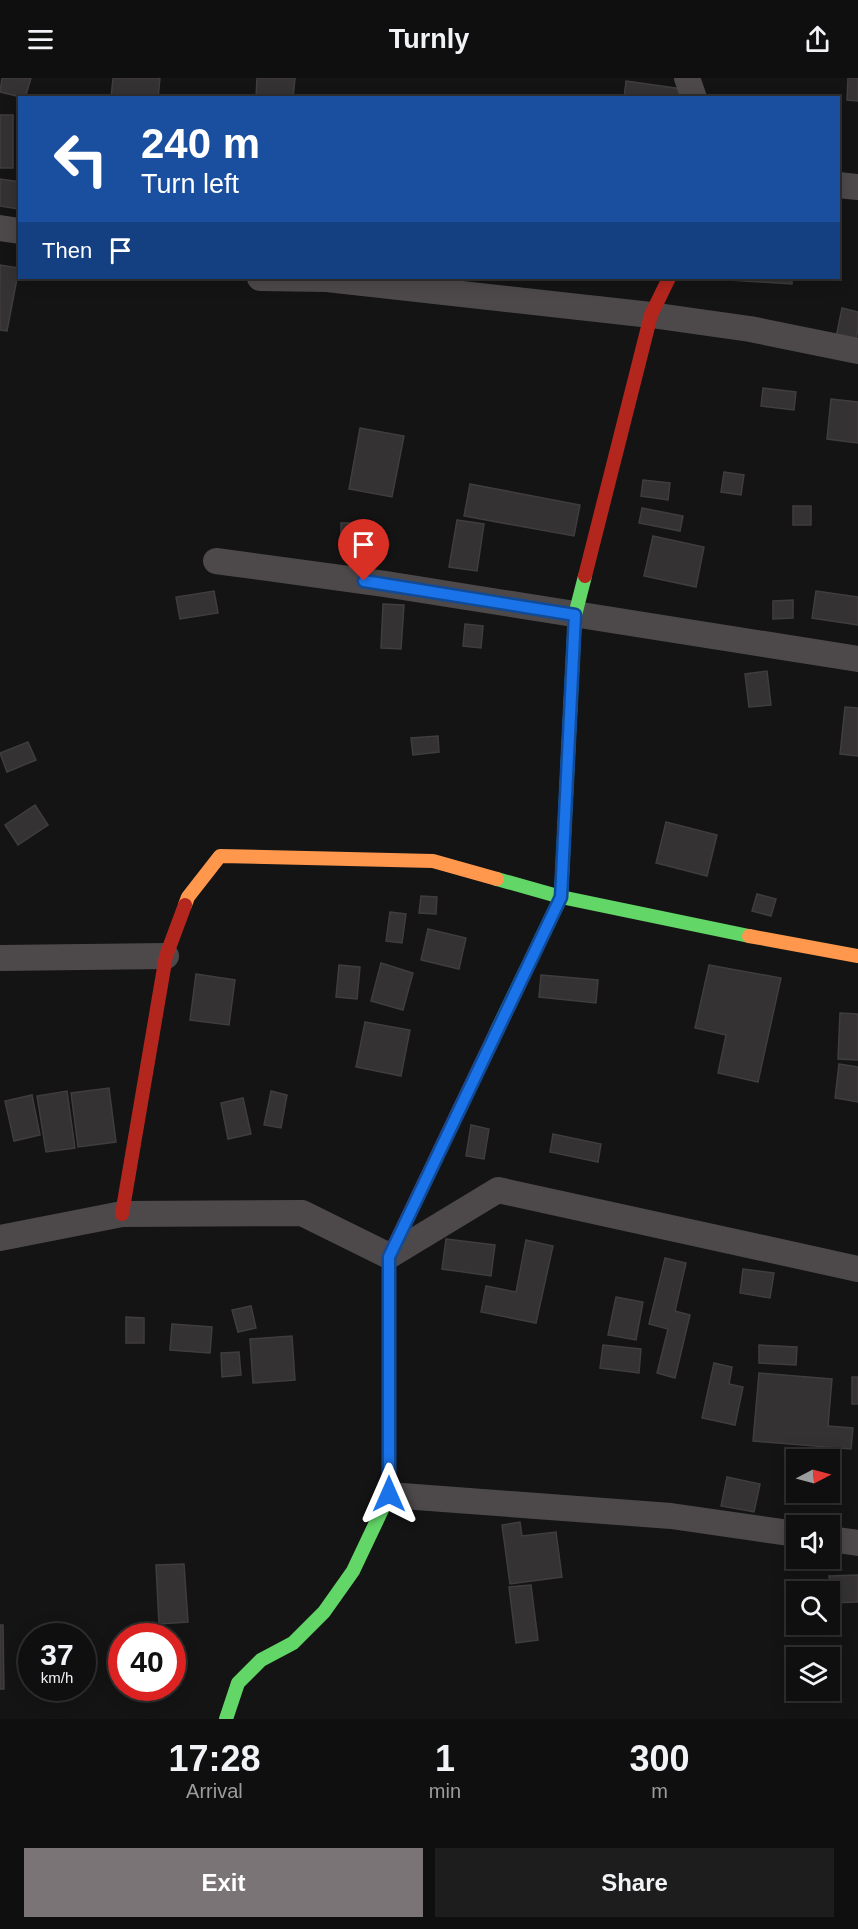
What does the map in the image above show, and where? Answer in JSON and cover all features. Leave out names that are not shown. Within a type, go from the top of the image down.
[{"type":"street","points":[[687,78],[693,96]]},
{"type":"street","points":[[840,185],[858,187]]},
{"type":"street","points":[[0,228],[18,231]]},
{"type":"street","points":[[327,279],[651,315],[750,329],[858,351]]},
{"type":"street","points":[[226,1719],[238,1683],[261,1660],[293,1643],[324,1612],[353,1571],[389,1494],[389,1257],[561,897],[575,615],[651,315],[669,279]]},
{"type":"street","points":[[216,561],[385,584],[858,659]]},
{"type":"street","points":[[122,1214],[166,956],[188,897],[220,856],[433,861],[561,897],[812,949],[858,956]]},
{"type":"street","points":[[0,958],[166,956]]},
{"type":"street","points":[[389,1257],[498,1190],[858,1269]]},
{"type":"street","points":[[0,1238],[122,1214],[302,1213],[389,1257]]},
{"type":"street","points":[[389,1494],[671,1516],[786,1533]]},
{"type":"street","points":[[840,1540],[858,1543]]},
{"type":"building","points":[[2,78],[31,78],[26,96],[0,92]]},
{"type":"building","points":[[113,78],[160,78],[158,96],[111,96]]},
{"type":"building","points":[[257,78],[295,78],[293,96],[256,96]]},
{"type":"building","points":[[848,78],[858,78],[858,101],[847,100]]},
{"type":"building","points":[[626,81],[682,89],[681,96],[624,96]]},
{"type":"building","points":[[0,115],[13,115],[13,168],[0,168]]},
{"type":"building","points":[[0,179],[18,182],[18,209],[0,206]]},
{"type":"building","points":[[0,265],[18,268],[18,273],[7,331],[0,330]]},
{"type":"building","points":[[792,279],[792,284],[729,280]]},
{"type":"building","points":[[842,308],[858,312],[858,330],[855,343],[833,352]]},
{"type":"building","points":[[763,388],[796,392],[794,410],[761,406]]},
{"type":"building","points":[[831,399],[858,402],[858,443],[827,439]]},
{"type":"building","points":[[360,428],[404,436],[392,497],[349,489]]},
{"type":"building","points":[[724,472],[744,475],[741,495],[721,492]]},
{"type":"building","points":[[643,480],[670,483],[668,500],[641,496]]},
{"type":"building","points":[[470,484],[580,505],[574,536],[464,516]]},
{"type":"building","points":[[793,506],[811,506],[811,525],[793,525]]},
{"type":"building","points":[[642,508],[683,516],[680,531],[639,523]]},
{"type":"building","points":[[457,520],[484,524],[477,571],[449,567]]},
{"type":"building","points":[[341,523],[361,523],[361,551],[341,551]]},
{"type":"building","points":[[653,536],[704,547],[696,587],[644,576]]},
{"type":"building","points":[[214,591],[218,613],[180,619],[176,597]]},
{"type":"building","points":[[816,591],[858,597],[858,625],[812,618]]},
{"type":"building","points":[[793,600],[793,618],[773,619],[773,601]]},
{"type":"building","points":[[383,604],[404,605],[401,649],[381,648]]},
{"type":"building","points":[[465,624],[483,626],[481,648],[463,646]]},
{"type":"building","points":[[767,671],[771,705],[749,707],[745,674]]},
{"type":"building","points":[[845,707],[858,708],[858,756],[840,754]]},
{"type":"building","points":[[438,736],[439,752],[413,755],[411,738]]},
{"type":"building","points":[[28,742],[36,760],[7,772],[0,753]]},
{"type":"building","points":[[35,805],[48,825],[18,845],[5,825]]},
{"type":"building","points":[[666,822],[717,835],[707,876],[656,863]]},
{"type":"building","points":[[757,894],[776,899],[771,916],[752,911]]},
{"type":"building","points":[[421,896],[437,897],[436,914],[419,913]]},
{"type":"building","points":[[390,912],[406,914],[402,943],[386,941]]},
{"type":"building","points":[[428,929],[466,938],[459,969],[421,960]]},
{"type":"building","points":[[381,963],[413,973],[403,1010],[371,1001]]},
{"type":"building","points":[[339,965],[360,967],[357,999],[336,997]]},
{"type":"building","points":[[709,965],[781,978],[758,1082],[718,1073],[726,1035],[695,1028]]},
{"type":"building","points":[[196,974],[235,980],[229,1025],[190,1020]]},
{"type":"building","points":[[541,975],[598,980],[596,1003],[539,997]]},
{"type":"building","points":[[840,1013],[858,1014],[858,1060],[838,1059]]},
{"type":"building","points":[[365,1022],[410,1030],[401,1076],[356,1067]]},
{"type":"building","points":[[839,1064],[858,1067],[858,1102],[835,1098]]},
{"type":"building","points":[[109,1088],[116,1142],[78,1147],[71,1093]]},
{"type":"building","points":[[67,1091],[75,1148],[46,1152],[37,1096]]},
{"type":"building","points":[[271,1091],[287,1095],[281,1128],[264,1125]]},
{"type":"building","points":[[32,1095],[40,1135],[14,1141],[5,1101]]},
{"type":"building","points":[[243,1098],[251,1134],[228,1139],[221,1103]]},
{"type":"building","points":[[471,1125],[489,1129],[484,1159],[466,1156]]},
{"type":"building","points":[[553,1134],[601,1144],[598,1162],[550,1152]]},
{"type":"building","points":[[446,1239],[495,1245],[491,1276],[442,1269]]},
{"type":"building","points":[[526,1240],[553,1246],[536,1323],[481,1312],[486,1286],[516,1292]]},
{"type":"building","points":[[665,1258],[686,1263],[675,1311],[690,1315],[675,1378],[657,1373],[668,1329],[649,1324]]},
{"type":"building","points":[[743,1269],[774,1273],[770,1298],[740,1293]]},
{"type":"building","points":[[616,1297],[643,1302],[636,1340],[608,1335]]},
{"type":"building","points":[[251,1306],[256,1328],[238,1332],[232,1310]]},
{"type":"building","points":[[126,1317],[144,1318],[144,1343],[126,1343]]},
{"type":"building","points":[[172,1324],[212,1327],[210,1353],[170,1350]]},
{"type":"building","points":[[292,1336],[295,1380],[253,1383],[250,1339]]},
{"type":"building","points":[[603,1345],[641,1349],[639,1373],[600,1368]]},
{"type":"building","points":[[759,1345],[797,1347],[796,1365],[759,1363]]},
{"type":"building","points":[[239,1352],[241,1375],[222,1377],[221,1353]]},
{"type":"building","points":[[714,1363],[732,1367],[729,1384],[743,1387],[735,1425],[702,1418]]},
{"type":"building","points":[[759,1373],[832,1379],[828,1426],[853,1428],[851,1449],[753,1441]]},
{"type":"building","points":[[852,1377],[858,1377],[858,1404],[852,1404]]},
{"type":"building","points":[[727,1477],[760,1484],[754,1512],[721,1506]]},
{"type":"building","points":[[520,1522],[522,1536],[556,1532],[562,1577],[510,1584],[502,1525]]},
{"type":"building","points":[[184,1564],[188,1622],[159,1623],[156,1565]]},
{"type":"building","points":[[858,1575],[858,1602],[840,1603],[840,1581],[829,1581],[829,1576]]},
{"type":"building","points":[[531,1585],[538,1640],[516,1643],[509,1587]]},
{"type":"building","points":[[0,1625],[3,1625],[4,1689],[0,1689]]},
{"type":"traffic: fast","points":[[496,1032],[561,897],[575,615],[585,576]]},
{"type":"traffic: fast","points":[[497,879],[561,897],[749,936]]},
{"type":"traffic: fast","points":[[226,1719],[238,1683],[261,1660],[293,1643],[324,1612],[353,1571],[389,1495],[389,1400]]},
{"type":"traffic: slow","points":[[185,905],[188,897],[220,856],[433,861],[497,879]]},
{"type":"traffic: slow","points":[[749,936],[858,956]]},
{"type":"traffic: jam","points":[[585,576],[651,315],[669,279]]},
{"type":"traffic: jam","points":[[122,1214],[166,956],[185,905]]},
{"type":"traffic: jam","points":[[389,1400],[389,1256],[496,1032]]},
{"type":"route","points":[[364,581],[575,615],[561,897],[389,1257],[389,1494]]}]
